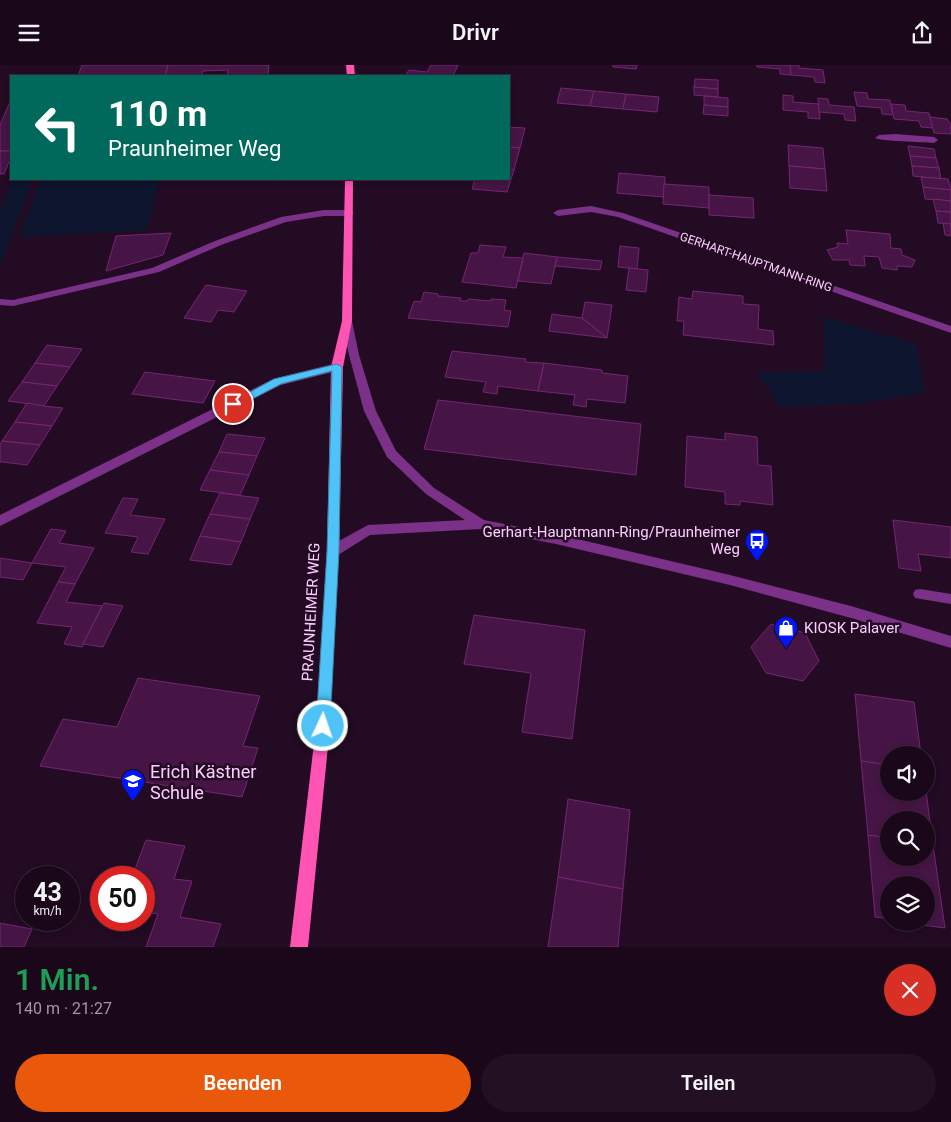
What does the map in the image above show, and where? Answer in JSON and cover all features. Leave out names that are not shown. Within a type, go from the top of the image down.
[{"type":"main road","name":"PRAUNHEIMER WEG","points":[[299,947],[323,726],[333,551],[337,367],[347,321],[349,180]]},
{"type":"street","points":[[879,139],[895,137],[934,140]]},
{"type":"street","name":"GERHART-HAUPTMANN-RING","points":[[558,213],[591,209],[620,215],[951,330]]},
{"type":"street","points":[[0,302],[13,303],[154,270],[218,243],[284,219],[324,213],[349,213]]},
{"type":"street","points":[[347,321],[354,355],[370,411],[391,454],[430,491],[481,524]]},
{"type":"street","points":[[0,521],[278,382],[337,367]]},
{"type":"street","points":[[333,551],[368,530],[481,524],[556,539],[730,580],[851,612],[951,642]]},
{"type":"street","points":[[920,594],[951,599]]},
{"type":"shaded area","points":[[12,180],[33,180],[0,266],[0,210]]},
{"type":"shaded area","points":[[40,180],[159,180],[148,230],[19,237]]},
{"type":"shaded area","points":[[824,317],[916,344],[925,393],[864,403],[780,407],[757,372],[825,371]]},
{"type":"building","points":[[82,65],[168,65],[165,75],[78,75]]},
{"type":"building","points":[[168,65],[269,65],[268,75],[227,75],[228,70],[203,71],[201,75],[165,75]]},
{"type":"building","points":[[431,65],[458,65],[453,75],[406,75],[409,70],[427,72]]},
{"type":"building","points":[[613,65],[637,65],[636,69],[613,67]]},
{"type":"building","points":[[757,65],[790,65],[791,75],[780,74],[780,69],[757,67]]},
{"type":"building","points":[[790,65],[799,65],[799,68],[823,70],[825,83],[815,82],[814,77],[791,75]]},
{"type":"building","points":[[695,79],[718,80],[718,89],[694,87]]},
{"type":"building","points":[[694,87],[718,89],[718,97],[694,95]]},
{"type":"building","points":[[561,88],[594,91],[590,106],[557,103]]},
{"type":"building","points":[[594,91],[626,94],[623,109],[590,106]]},
{"type":"building","points":[[854,92],[867,93],[868,99],[890,100],[893,115],[882,114],[881,108],[857,106]]},
{"type":"building","points":[[626,94],[659,97],[657,112],[623,109]]},
{"type":"building","points":[[783,95],[793,96],[793,102],[819,104],[820,119],[808,118],[808,112],[783,110]]},
{"type":"building","points":[[704,96],[728,98],[728,107],[704,105]]},
{"type":"building","points":[[818,98],[828,99],[829,105],[854,107],[856,121],[845,120],[844,114],[819,112]]},
{"type":"building","points":[[10,101],[10,151],[0,151],[0,125]]},
{"type":"building","points":[[891,104],[905,105],[906,111],[929,113],[933,128],[921,127],[919,121],[894,119]]},
{"type":"building","points":[[704,105],[728,107],[728,116],[703,114]]},
{"type":"building","points":[[930,117],[947,119],[951,125],[951,134],[934,133]]},
{"type":"building","points":[[510,127],[525,128],[520,148],[510,147]]},
{"type":"building","points":[[788,145],[823,148],[825,169],[789,166]]},
{"type":"building","points":[[908,146],[934,149],[936,158],[910,156]]},
{"type":"building","points":[[510,147],[520,148],[514,170],[510,169]]},
{"type":"building","points":[[0,151],[10,151],[10,159],[4,174],[0,174]]},
{"type":"building","points":[[910,156],[936,158],[939,168],[912,166]]},
{"type":"building","points":[[789,166],[825,169],[827,191],[790,188]]},
{"type":"building","points":[[912,166],[939,168],[941,179],[913,176]]},
{"type":"building","points":[[510,169],[514,170],[507,192],[472,189],[475,180],[510,180]]},
{"type":"building","points":[[619,173],[665,177],[664,197],[617,193]]},
{"type":"building","points":[[921,177],[948,179],[951,190],[923,187]]},
{"type":"building","points":[[664,184],[709,187],[709,208],[663,204]]},
{"type":"building","points":[[923,187],[951,190],[951,201],[925,199]]},
{"type":"building","points":[[709,195],[753,198],[754,218],[709,215]]},
{"type":"building","points":[[933,199],[951,201],[951,212],[936,211]]},
{"type":"building","points":[[936,211],[951,212],[951,224],[938,223]]},
{"type":"building","points":[[943,223],[951,224],[951,236],[945,235]]},
{"type":"building","points":[[846,230],[890,234],[891,248],[901,249],[902,255],[915,260],[912,267],[897,266],[897,270],[882,268],[879,257],[864,256],[865,266],[850,265],[849,260],[833,260],[827,250],[838,247],[837,243],[848,244]]},
{"type":"building","points":[[171,233],[163,255],[106,271],[116,236]]},
{"type":"building","points":[[480,245],[506,247],[503,257],[523,258],[516,288],[462,282],[471,253],[478,253]]},
{"type":"building","points":[[620,246],[639,248],[637,269],[618,267]]},
{"type":"building","points":[[524,253],[557,257],[551,284],[518,281]]},
{"type":"building","points":[[557,257],[602,261],[600,270],[555,266]]},
{"type":"building","points":[[629,268],[648,270],[646,292],[626,290]]},
{"type":"building","points":[[206,285],[247,291],[234,312],[218,310],[211,322],[184,318]]},
{"type":"building","points":[[693,291],[743,296],[743,304],[759,305],[758,329],[773,331],[774,345],[683,335],[684,321],[677,321],[679,297],[692,299]]},
{"type":"building","points":[[424,292],[438,294],[438,296],[461,298],[460,301],[468,301],[468,299],[506,300],[504,310],[511,311],[508,327],[408,318],[414,301],[421,302]]},
{"type":"building","points":[[585,302],[612,305],[607,338],[582,318]]},
{"type":"building","points":[[552,314],[582,318],[607,338],[549,331]]},
{"type":"building","points":[[47,345],[82,349],[70,367],[35,363]]},
{"type":"building","points":[[452,351],[526,359],[525,362],[544,363],[538,391],[498,386],[497,394],[483,392],[486,382],[445,377]]},
{"type":"building","points":[[35,363],[70,367],[57,386],[22,382]]},
{"type":"building","points":[[544,363],[602,370],[602,373],[628,376],[625,403],[587,399],[586,407],[573,405],[575,395],[538,391]]},
{"type":"building","points":[[145,372],[215,381],[203,403],[132,394]]},
{"type":"building","points":[[22,382],[57,386],[44,406],[8,401]]},
{"type":"building","points":[[438,400],[641,424],[636,475],[424,449]]},
{"type":"building","points":[[27,403],[63,408],[52,426],[15,422]]},
{"type":"building","points":[[15,422],[52,426],[40,445],[2,441]]},
{"type":"building","points":[[725,433],[757,437],[758,465],[771,466],[773,505],[740,501],[740,505],[725,504],[725,492],[685,487],[687,436],[725,440]]},
{"type":"building","points":[[227,434],[265,438],[257,456],[219,452]]},
{"type":"building","points":[[2,441],[40,445],[27,465],[0,462],[0,444]]},
{"type":"building","points":[[219,452],[257,456],[249,475],[210,470]]},
{"type":"building","points":[[210,470],[249,475],[240,495],[200,490]]},
{"type":"building","points":[[220,493],[259,498],[250,519],[210,514]]},
{"type":"building","points":[[123,498],[138,499],[130,515],[165,519],[148,554],[131,552],[138,537],[105,533]]},
{"type":"building","points":[[210,514],[250,519],[241,542],[200,536]]},
{"type":"building","points":[[893,520],[951,527],[951,558],[918,554],[921,571],[899,568]]},
{"type":"building","points":[[51,529],[66,531],[59,543],[94,548],[75,584],[58,582],[66,567],[32,563]]},
{"type":"building","points":[[200,536],[241,542],[231,565],[190,560]]},
{"type":"building","points":[[0,558],[32,563],[23,580],[0,577]]},
{"type":"building","points":[[58,582],[75,584],[66,602],[102,606],[82,647],[64,644],[72,627],[37,623]]},
{"type":"building","points":[[104,603],[123,606],[103,647],[83,644]]},
{"type":"building","points":[[474,615],[585,630],[572,739],[522,732],[531,673],[464,664]]},
{"type":"building","points":[[771,624],[805,633],[819,661],[803,681],[766,673],[751,647]]},
{"type":"building","points":[[138,678],[260,696],[243,746],[258,748],[242,797],[40,766],[63,719],[117,727]]},
{"type":"building","points":[[855,694],[914,702],[920,746],[880,746],[880,764],[861,761]]},
{"type":"building","points":[[861,761],[880,764],[880,801],[927,801],[929,811],[880,811],[880,837],[868,835]]},
{"type":"building","points":[[568,799],[630,810],[623,889],[558,877]]},
{"type":"building","points":[[868,835],[880,837],[880,866],[935,866],[935,859],[945,928],[935,927],[935,876],[880,876],[880,918],[875,917]]},
{"type":"building","points":[[146,840],[185,846],[174,879],[192,881],[180,917],[221,924],[213,947],[146,947],[152,931],[155,931],[155,922],[158,914],[155,914],[155,866],[136,866]]},
{"type":"building","points":[[558,877],[623,889],[618,947],[548,947]]},
{"type":"building","points":[[0,923],[15,926],[15,931],[31,931],[24,947],[0,947]]},
{"type":"place","name":"Gerhart-Hauptmann-Ring/Praunheimer Weg","points":[[757,562]]},
{"type":"place","name":"KIOSK Palaver","points":[[786,649]]},
{"type":"place","name":"Erich Kästner Schule","points":[[133,802]]},
{"type":"route","points":[[233,404],[278,382],[337,367],[333,551],[323,726]]}]
